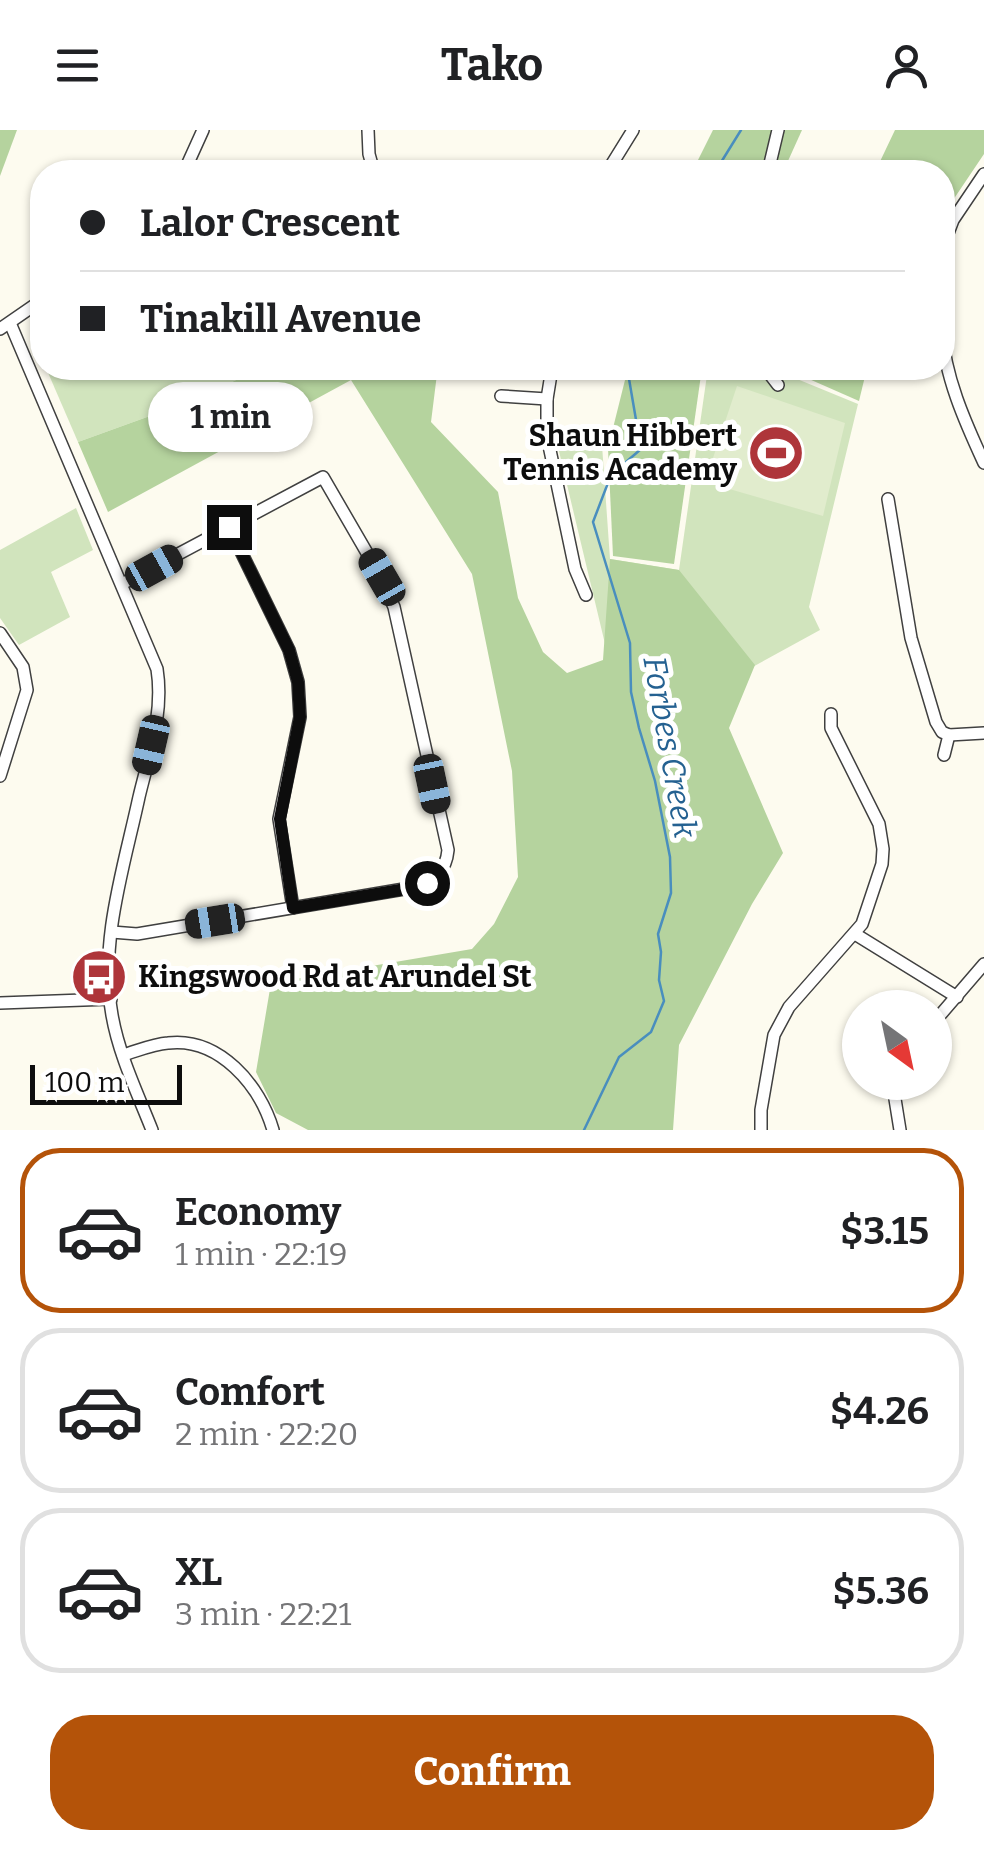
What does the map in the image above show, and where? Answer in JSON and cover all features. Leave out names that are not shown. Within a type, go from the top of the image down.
[{"type":"street","points":[[189,160],[203,130]]},
{"type":"street","points":[[368,130],[371,160]]},
{"type":"street","points":[[771,160],[778,130]]},
{"type":"street","points":[[614,160],[631,131]]},
{"type":"street","points":[[955,217],[984,174]]},
{"type":"street","points":[[30,308],[5,326],[122,584],[153,656],[159,683],[156,725],[124,859],[109,958],[110,1000],[123,1056],[152,1130]]},
{"type":"street","points":[[550,380],[546,400],[549,448],[576,569],[586,595]]},
{"type":"street","points":[[774,380],[778,385]]},
{"type":"street","points":[[952,380],[984,463]]},
{"type":"street","points":[[501,396],[546,400]]},
{"type":"street","points":[[112,932],[137,934],[400,890],[434,878],[446,865],[448,850],[388,592],[323,477],[122,584]]},
{"type":"street","points":[[888,499],[911,638],[936,722],[942,732],[950,734],[984,733]]},
{"type":"street","points":[[229,527],[289,650],[298,682],[300,717],[280,819],[293,908]]},
{"type":"street","points":[[0,632],[23,668],[27,690],[0,776]]},
{"type":"street","points":[[761,1130],[774,1035],[790,1008],[862,924],[882,864],[879,824],[831,728],[831,714]]},
{"type":"street","points":[[944,755],[950,734]]},
{"type":"street","points":[[855,934],[957,997]]},
{"type":"street","points":[[952,1002],[984,964]]},
{"type":"street","points":[[0,1003],[110,1000]]},
{"type":"street","points":[[123,1056],[164,1043],[192,1043],[216,1052],[256,1090],[273,1130]]},
{"type":"street","points":[[895,1100],[900,1130]]},
{"type":"green space","points":[[0,130],[17,130],[0,176]]},
{"type":"green space","points":[[713,130],[802,130],[788,160],[698,160]]},
{"type":"green space","points":[[895,130],[984,130],[984,154],[955,197],[955,160],[881,160]]},
{"type":"green space","points":[[51,380],[236,380],[194,400],[78,442]]},
{"type":"green space","points":[[236,380],[351,380],[108,512],[78,442],[194,400]]},
{"type":"green space","points":[[351,380],[436,380],[431,422],[498,492],[518,598],[543,652],[567,673],[603,660],[610,559],[679,570],[755,665],[729,728],[783,853],[679,1045],[673,1130],[308,1130],[276,1113],[256,1072],[271,983],[472,949],[494,924],[518,877],[512,771],[472,574]]},
{"type":"green space","points":[[625,380],[700,380],[674,564],[613,556],[608,448]]},
{"type":"green space","points":[[706,380],[800,380],[858,404],[809,607],[820,630],[627,736],[558,447],[602,445],[610,559],[679,570]]},
{"type":"green space","points":[[811,380],[864,380],[859,401]]},
{"type":"green space","name":"Shaun Hibbert Tennis Academy","points":[[737,386],[845,423],[823,516],[705,482]]},
{"type":"green space","points":[[76,508],[93,550],[51,572],[70,617],[19,645],[0,618],[0,550]]},
{"type":"waterway","name":"Forbes Creek","points":[[722,160],[741,130]]},
{"type":"waterway","name":"Forbes Creek","points":[[584,1130],[619,1057],[651,1032],[664,1001],[659,980],[658,934],[671,893],[670,857],[655,781],[631,692],[630,643],[593,522],[611,475],[641,449],[629,380]]},
{"type":"place","name":"Shaun Hibbert Tennis Academy","points":[[776,453]]},
{"type":"place","name":"Kingswood Rd at Arundel St","points":[[99,977]]},
{"type":"route","points":[[229,527],[289,650],[298,682],[300,717],[280,819],[293,908],[427,883]]}]
